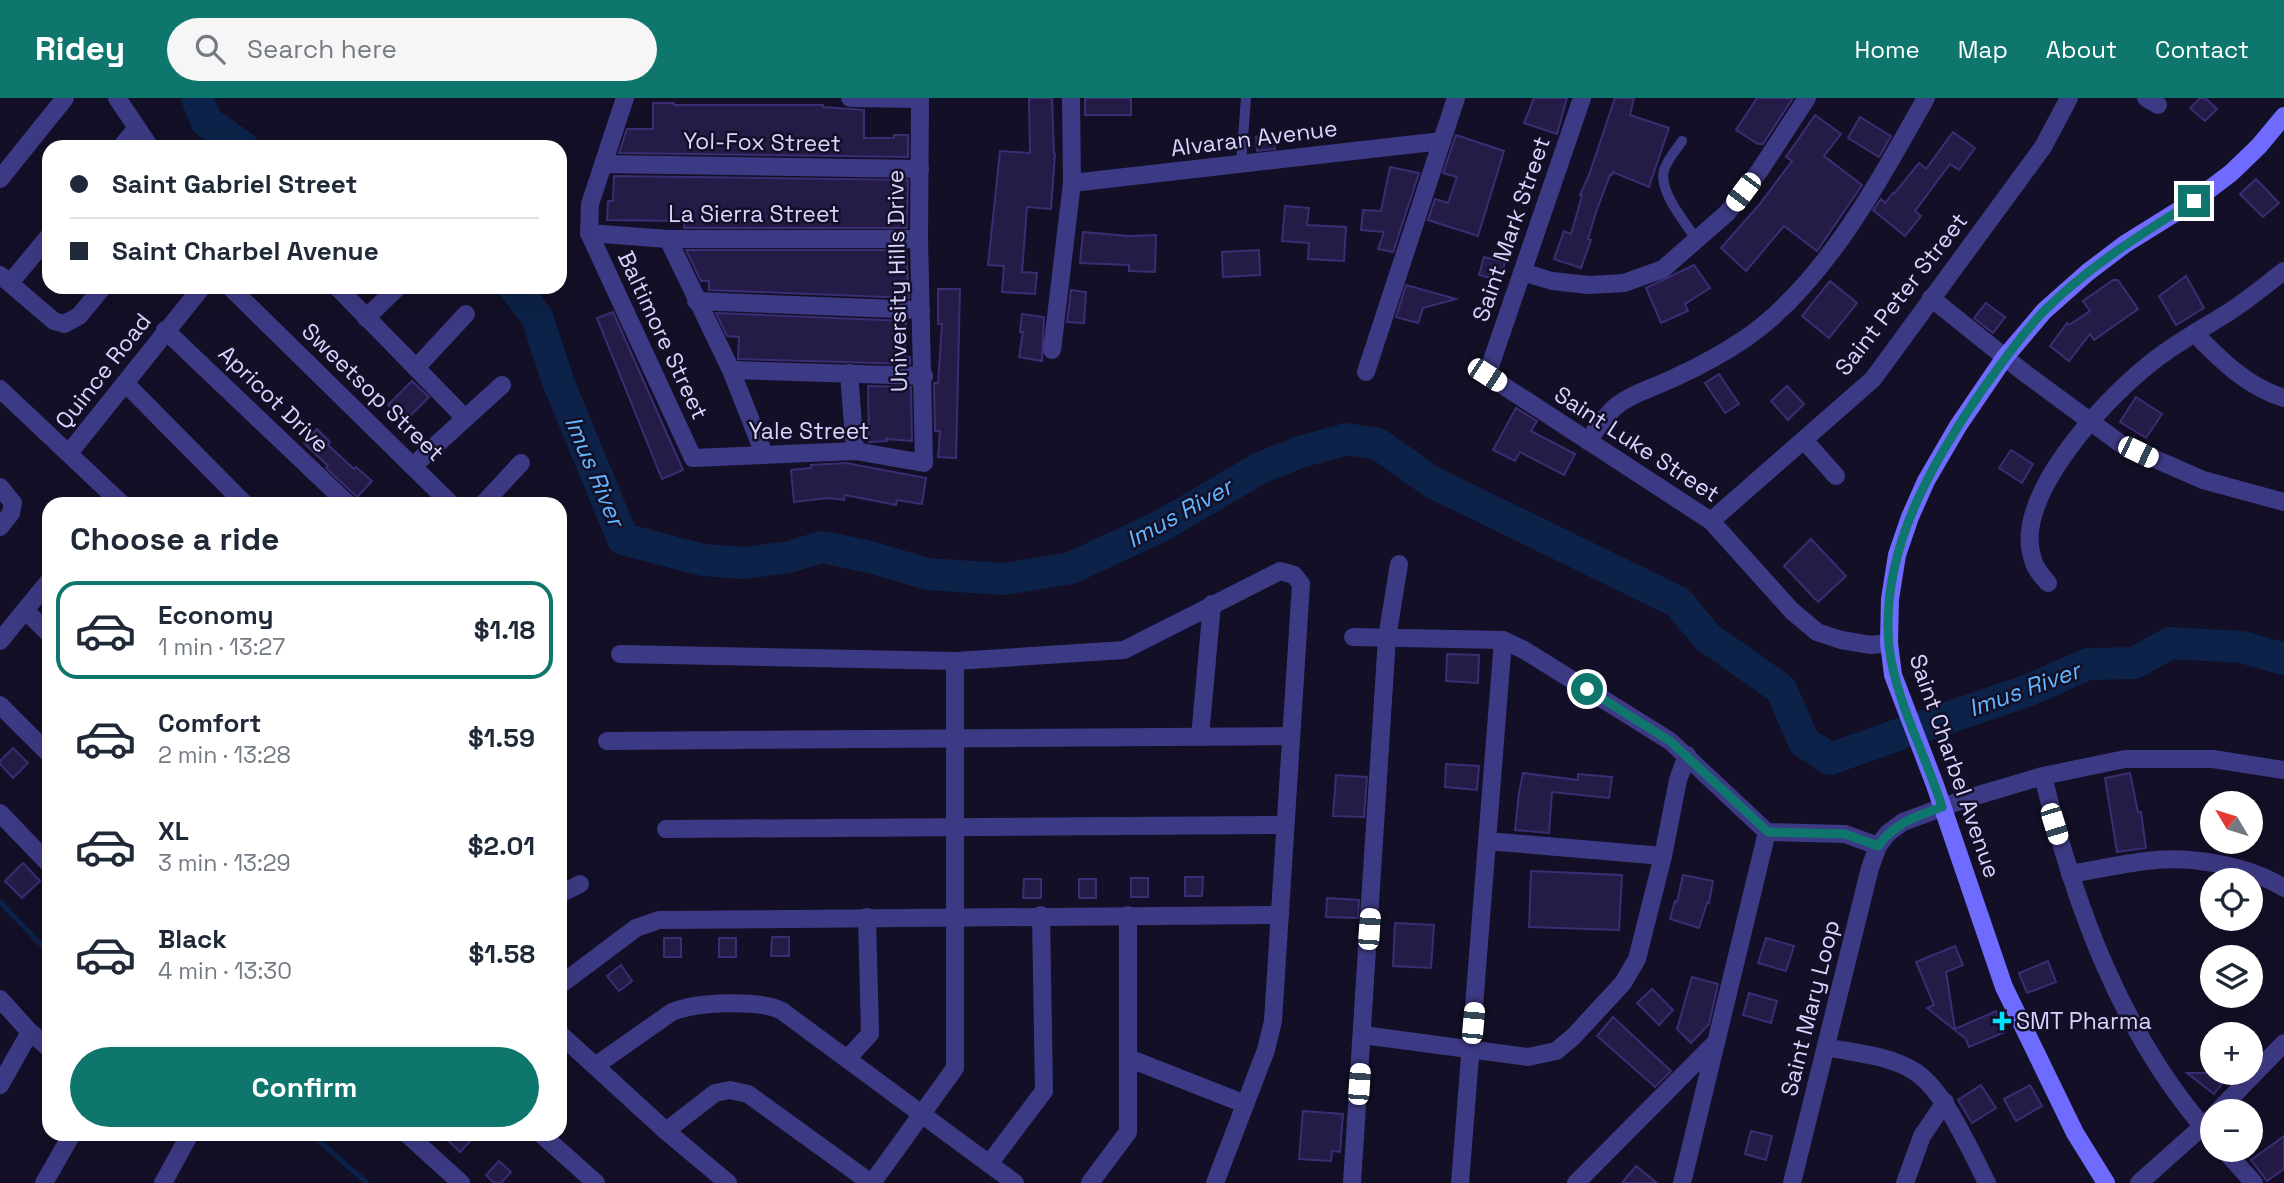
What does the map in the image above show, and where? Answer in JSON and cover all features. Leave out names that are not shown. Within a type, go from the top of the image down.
[{"type":"street","points":[[0,178],[65,98]]},
{"type":"street","points":[[117,98],[145,140]]},
{"type":"street","points":[[589,233],[590,204],[625,98]]},
{"type":"street","points":[[850,98],[920,99]]},
{"type":"street","points":[[1052,350],[1072,183],[1071,98]]},
{"type":"street","points":[[1366,372],[1456,98]]},
{"type":"street","name":"Saint Mark Street","points":[[1487,375],[1582,98]]},
{"type":"street","points":[[1522,272],[1552,281],[1589,285],[1624,283],[1664,269],[1727,214],[1760,170],[1807,98]]},
{"type":"street","points":[[1588,441],[1615,407],[1642,391],[1713,359],[1748,337],[1780,311],[1854,222],[1926,98]]},
{"type":"street","name":"Saint Peter Street","points":[[1711,521],[1873,379],[2043,147],[2069,98]]},
{"type":"street","name":"University Hills Drive","points":[[920,99],[919,239],[924,463]]},
{"type":"street","name":"Saint Charbel Avenue","points":[[2106,1183],[2075,1133],[2004,987],[1935,785],[1893,675],[1889,643],[1890,599],[1897,555],[1926,481],[1958,426],[2005,357],[2044,312],[2125,244],[2194,201],[2231,173],[2259,146],[2284,116]]},
{"type":"street","points":[[127,140],[136,129]]},
{"type":"street","name":"Alvaran Avenue","points":[[1072,183],[1442,141]]},
{"type":"street","name":"Yol-Fox Street","points":[[603,164],[920,169]]},
{"type":"street","name":"La Sierra Street","points":[[589,233],[668,239],[919,239]]},
{"type":"street","name":"Baltimore Street","points":[[589,233],[693,458]]},
{"type":"street","points":[[668,239],[731,370],[764,454]]},
{"type":"street","points":[[42,243],[5,279],[54,321],[64,324],[79,316],[97,294]]},
{"type":"street","points":[[2048,583],[2032,559],[2030,532],[2034,516],[2043,488],[2090,421],[2149,364],[2234,309],[2284,271]]},
{"type":"street","name":"Quince Road","points":[[69,453],[196,294]]},
{"type":"street","name":"Sweetsop Street","points":[[237,294],[444,497]]},
{"type":"street","points":[[344,294],[464,417]]},
{"type":"street","points":[[366,318],[391,294]]},
{"type":"street","points":[[1931,298],[2121,444],[2191,475],[2284,502]]},
{"type":"street","points":[[696,301],[921,310]]},
{"type":"street","points":[[416,368],[466,314]]},
{"type":"street","name":"Apricot Drive","points":[[165,330],[341,497]]},
{"type":"street","points":[[2194,333],[2237,375],[2268,393],[2284,398]]},
{"type":"street","points":[[731,370],[924,376]]},
{"type":"street","points":[[849,373],[855,450]]},
{"type":"street","name":"Saint Luke Street","points":[[1487,375],[1711,521],[1792,611],[1817,632],[1841,640],[1871,645],[1889,643]]},
{"type":"street","points":[[125,383],[239,497]]},
{"type":"street","points":[[414,466],[502,384]]},
{"type":"street","points":[[0,389],[113,497]]},
{"type":"street","points":[[1804,440],[1836,476]]},
{"type":"street","name":"Yale Street","points":[[693,458],[855,450],[924,463]]},
{"type":"street","points":[[489,497],[521,463]]},
{"type":"street","points":[[0,487],[13,503],[11,513],[0,527]]},
{"type":"street","points":[[1352,1183],[1387,638],[1398,564]]},
{"type":"street","points":[[620,654],[955,661],[1124,650],[1280,571],[1294,575],[1301,584],[1273,1021],[1266,1050],[1215,1183]]},
{"type":"street","points":[[0,641],[42,589]]},
{"type":"street","points":[[1200,737],[1212,604]]},
{"type":"street","points":[[25,610],[42,627]]},
{"type":"street","points":[[1353,637],[1503,640],[1524,650],[1687,755],[1768,832],[1845,834],[1878,846],[1888,833],[1903,822],[1942,807],[2043,776],[2126,759],[2213,759],[2284,769]]},
{"type":"street","points":[[1460,1183],[1503,640]]},
{"type":"street","points":[[666,1130],[715,1093],[730,1090],[748,1094],[871,1183],[955,1068],[955,661]]},
{"type":"street","points":[[0,705],[42,747]]},
{"type":"street","points":[[607,741],[1291,736]]},
{"type":"street","points":[[1363,1035],[1528,1057],[1556,1051],[1573,1037],[1623,983],[1637,959],[1678,780],[1687,755]]},
{"type":"street","points":[[2043,776],[2070,874],[2097,950],[2166,1078],[2200,1117]]},
{"type":"street","points":[[0,813],[42,857]]},
{"type":"street","points":[[666,829],[1285,825]]},
{"type":"street","points":[[1682,1183],[1768,832]]},
{"type":"street","points":[[1487,841],[1662,856]]},
{"type":"street","name":"Saint Mary Loop","points":[[1792,1183],[1870,868],[1878,846]]},
{"type":"street","points":[[2070,874],[2148,860],[2178,860],[2228,866],[2253,873],[2284,888]]},
{"type":"street","points":[[567,890],[580,884]]},
{"type":"street","points":[[989,1164],[1044,1091],[1041,915]]},
{"type":"street","points":[[1090,1183],[1128,1132],[1128,915]]},
{"type":"street","points":[[567,980],[636,928],[659,920],[867,916],[1280,915]]},
{"type":"street","points":[[847,1059],[870,1034],[867,916]]},
{"type":"street","points":[[0,999],[42,1042]]},
{"type":"street","points":[[595,1066],[672,1012],[686,1006],[770,1005],[782,1011],[1015,1183]]},
{"type":"street","points":[[0,1085],[30,1032]]},
{"type":"street","points":[[567,1040],[728,1183]]},
{"type":"street","points":[[1576,1183],[1716,1041]]},
{"type":"street","points":[[2230,1099],[2284,1043]]},
{"type":"street","points":[[1826,1047],[1885,1058],[1916,1072],[1945,1102],[1987,1183]]},
{"type":"street","points":[[1128,1058],[1245,1104]]},
{"type":"street","points":[[1905,1183],[1922,1136],[1945,1102]]},
{"type":"street","points":[[2138,1183],[2200,1134]]},
{"type":"street","points":[[44,1183],[68,1141]]},
{"type":"street","points":[[163,1183],[186,1141]]},
{"type":"street","points":[[415,1141],[461,1183]]},
{"type":"street","points":[[549,1141],[596,1183]]},
{"type":"street","points":[[2235,1162],[2254,1183]]},
{"type":"lane","points":[[1241,164],[1246,98]]},
{"type":"lane","points":[[1682,141],[1664,170],[1664,182],[1680,216],[1697,240]]},
{"type":"building","points":[[1029,98],[1052,98],[1055,154],[1051,209],[1027,207],[1022,272],[1037,273],[1035,294],[1002,292],[1004,266],[988,265],[1000,151],[1030,153]]},
{"type":"building","points":[[1085,98],[1131,98],[1131,115],[1085,115]]},
{"type":"building","points":[[1534,98],[1567,98],[1557,134],[1524,123]]},
{"type":"building","points":[[1615,98],[1634,98],[1630,115],[1669,128],[1649,187],[1613,172],[1610,175],[1596,212],[1588,239],[1591,240],[1581,268],[1554,259],[1564,231],[1571,234],[1582,196],[1580,195]]},
{"type":"building","points":[[1757,98],[1793,98],[1763,144],[1758,144],[1736,130]]},
{"type":"building","points":[[2200,98],[2205,98],[2217,109],[2205,121],[2190,108]]},
{"type":"building","points":[[653,103],[823,105],[864,110],[864,138],[908,135],[908,157],[619,153],[627,129],[653,129]]},
{"type":"building","points":[[1815,115],[1841,134],[1824,156],[1862,185],[1817,251],[1784,226],[1746,271],[1721,248],[1759,205],[1792,161],[1786,157]]},
{"type":"building","points":[[1860,117],[1891,136],[1879,157],[1848,138]]},
{"type":"building","points":[[1953,132],[1975,148],[1959,170],[1950,164],[1915,211],[1921,216],[1905,236],[1873,210],[1881,199],[1885,203],[1894,194],[1919,163],[1926,169]]},
{"type":"building","points":[[1273,135],[1275,149],[1257,151],[1256,137]]},
{"type":"building","points":[[1456,135],[1504,151],[1478,236],[1428,220],[1435,199],[1448,203],[1457,177],[1443,173]]},
{"type":"building","points":[[1390,167],[1419,173],[1393,252],[1378,249],[1384,232],[1361,230],[1363,210],[1381,211]]},
{"type":"building","points":[[614,176],[908,180],[907,228],[684,228],[685,221],[607,220],[608,201],[613,201]]},
{"type":"building","points":[[2256,179],[2279,203],[2263,217],[2240,194]]},
{"type":"building","points":[[1285,206],[1309,208],[1307,225],[1346,227],[1344,261],[1308,259],[1309,243],[1282,241]]},
{"type":"building","points":[[1083,232],[1129,236],[1156,235],[1155,272],[1129,271],[1129,265],[1080,263]]},
{"type":"building","points":[[686,250],[906,250],[909,298],[709,290],[709,281],[701,281]]},
{"type":"building","points":[[1259,250],[1260,275],[1223,277],[1222,252]]},
{"type":"building","points":[[1484,257],[1505,262],[1500,280],[1479,275]]},
{"type":"building","points":[[1694,265],[1710,288],[1685,304],[1688,311],[1661,323],[1646,288]]},
{"type":"building","points":[[2186,276],[2204,308],[2176,325],[2159,296]]},
{"type":"building","points":[[2113,280],[2118,280],[2138,309],[2094,340],[2090,334],[2069,361],[2050,346],[2067,323],[2069,325],[2090,311],[2083,301]]},
{"type":"building","points":[[1830,281],[1857,303],[1829,338],[1802,316]]},
{"type":"building","points":[[1406,285],[1456,299],[1423,308],[1418,323],[1396,317]]},
{"type":"building","points":[[938,289],[960,289],[956,458],[938,457],[940,431],[935,431],[934,383],[938,383],[942,324],[938,324]]},
{"type":"building","points":[[1071,290],[1086,292],[1084,323],[1067,322]]},
{"type":"building","points":[[1986,303],[2005,317],[1993,333],[1974,318]]},
{"type":"building","points":[[613,312],[683,470],[662,479],[597,318]]},
{"type":"building","points":[[716,313],[906,321],[905,357],[910,357],[910,364],[738,359],[739,337],[727,336]]},
{"type":"building","points":[[1022,314],[1044,317],[1042,361],[1019,357],[1023,332],[1020,332]]},
{"type":"building","points":[[1719,374],[1739,404],[1725,413],[1705,383]]},
{"type":"building","points":[[412,381],[429,397],[405,421],[388,405]]},
{"type":"building","points":[[868,386],[911,387],[912,441],[886,439],[887,441],[869,442]]},
{"type":"building","points":[[1787,386],[1804,404],[1788,420],[1771,401]]},
{"type":"building","points":[[2136,397],[2162,414],[2146,438],[2120,422]]},
{"type":"building","points":[[1516,408],[1537,421],[1531,431],[1575,454],[1564,475],[1520,452],[1515,461],[1493,450]]},
{"type":"building","points":[[317,429],[330,442],[328,445],[354,469],[356,467],[372,481],[357,497],[304,443]]},
{"type":"building","points":[[2011,450],[2033,464],[2022,483],[1999,468]]},
{"type":"building","points":[[846,463],[926,478],[922,504],[897,500],[896,505],[845,495],[844,500],[828,498],[794,502],[791,470],[811,468],[811,465]]},
{"type":"building","points":[[1811,539],[1846,576],[1818,602],[1784,566]]},
{"type":"building","points":[[1447,654],[1479,655],[1478,683],[1446,681]]},
{"type":"building","points":[[13,748],[28,763],[13,778],[0,761]]},
{"type":"building","points":[[1446,764],[1479,766],[1477,790],[1445,787]]},
{"type":"building","points":[[1523,773],[1578,780],[1578,774],[1612,777],[1609,798],[1552,792],[1549,833],[1515,830]]},
{"type":"building","points":[[2130,773],[2138,812],[2141,812],[2146,848],[2117,852],[2105,778]]},
{"type":"building","points":[[1336,775],[1367,777],[1364,817],[1333,816]]},
{"type":"building","points":[[23,863],[40,881],[22,898],[5,881]]},
{"type":"building","points":[[1531,871],[1622,875],[1619,930],[1529,927]]},
{"type":"building","points":[[1683,875],[1713,881],[1709,903],[1699,928],[1670,919]]},
{"type":"building","points":[[1185,877],[1203,877],[1202,896],[1185,896]]},
{"type":"building","points":[[1131,878],[1148,878],[1148,897],[1131,897]]},
{"type":"building","points":[[1024,879],[1041,879],[1041,898],[1023,898]]},
{"type":"building","points":[[1079,879],[1096,879],[1096,898],[1079,898]]},
{"type":"building","points":[[1327,898],[1359,900],[1358,918],[1326,917]]},
{"type":"building","points":[[1395,923],[1434,925],[1431,968],[1393,966]]},
{"type":"building","points":[[772,937],[789,937],[789,956],[771,956]]},
{"type":"building","points":[[664,938],[681,938],[681,957],[664,957]]},
{"type":"building","points":[[719,938],[736,938],[736,957],[719,957]]},
{"type":"building","points":[[1766,938],[1794,946],[1786,971],[1758,963]]},
{"type":"building","points":[[1955,946],[1963,965],[1946,972],[1955,1029],[1996,1011],[2005,1032],[1969,1047],[1966,1039],[1927,1008],[1934,1005],[1916,962]]},
{"type":"building","points":[[2048,961],[2056,982],[2027,993],[2019,973]]},
{"type":"building","points":[[621,965],[632,981],[619,991],[607,976]]},
{"type":"building","points":[[1692,977],[1718,984],[1709,1024],[1691,1043],[1677,1029]]},
{"type":"building","points":[[1652,989],[1673,1010],[1659,1025],[1637,1003]]},
{"type":"building","points":[[1749,993],[1777,1001],[1771,1023],[1743,1015]]},
{"type":"building","points":[[1613,1017],[1671,1071],[1655,1087],[1597,1036]]},
{"type":"building","points":[[2187,1073],[2200,1073],[2200,1083]]},
{"type":"building","points":[[1981,1085],[1996,1108],[1972,1123],[1958,1100]]},
{"type":"building","points":[[2030,1085],[2042,1106],[2016,1121],[2004,1099]]},
{"type":"building","points":[[2202,1085],[2221,1085],[2214,1094]]},
{"type":"building","points":[[1303,1111],[1343,1114],[1340,1152],[1332,1151],[1331,1161],[1299,1159]]},
{"type":"building","points":[[1751,1131],[1772,1136],[1766,1160],[1745,1154]]},
{"type":"building","points":[[2284,1136],[2284,1169],[2267,1181],[2253,1162],[2263,1162],[2263,1151]]},
{"type":"building","points":[[448,1141],[470,1141],[460,1152]]},
{"type":"building","points":[[499,1161],[511,1172],[501,1183],[494,1183],[486,1175]]},
{"type":"building","points":[[1636,1166],[1657,1183],[1622,1183]]},
{"type":"waterway","name":"Imus River","points":[[197,98],[206,121],[233,140]]},
{"type":"waterway","name":"Imus River","points":[[519,294],[537,317],[559,384],[623,539],[703,560],[743,563],[789,557],[822,547],[870,557],[927,574],[1004,579],[1071,568],[1163,525],[1260,468],[1300,452],[1347,439],[1378,444],[1432,482],[1678,602],[1707,637],[1781,689],[1804,742],[1830,759],[1900,734]]},
{"type":"waterway","name":"Imus River","points":[[1927,725],[2029,690],[2088,664],[2134,663],[2170,643],[2242,647],[2284,659]]},
{"type":"waterway","points":[[0,902],[42,946]]},
{"type":"waterway","points":[[319,1141],[367,1183]]},
{"type":"place","name":"SMT Pharma","points":[[2002,1021]]},
{"type":"route","points":[[1587,689],[1670,741],[1768,832],[1845,834],[1878,846],[1888,833],[1903,822],[1942,807],[1893,675],[1889,643],[1890,599],[1897,555],[1910,517],[1926,481],[1958,426],[2005,357],[2044,312],[2088,272],[2125,244],[2194,201]]}]
